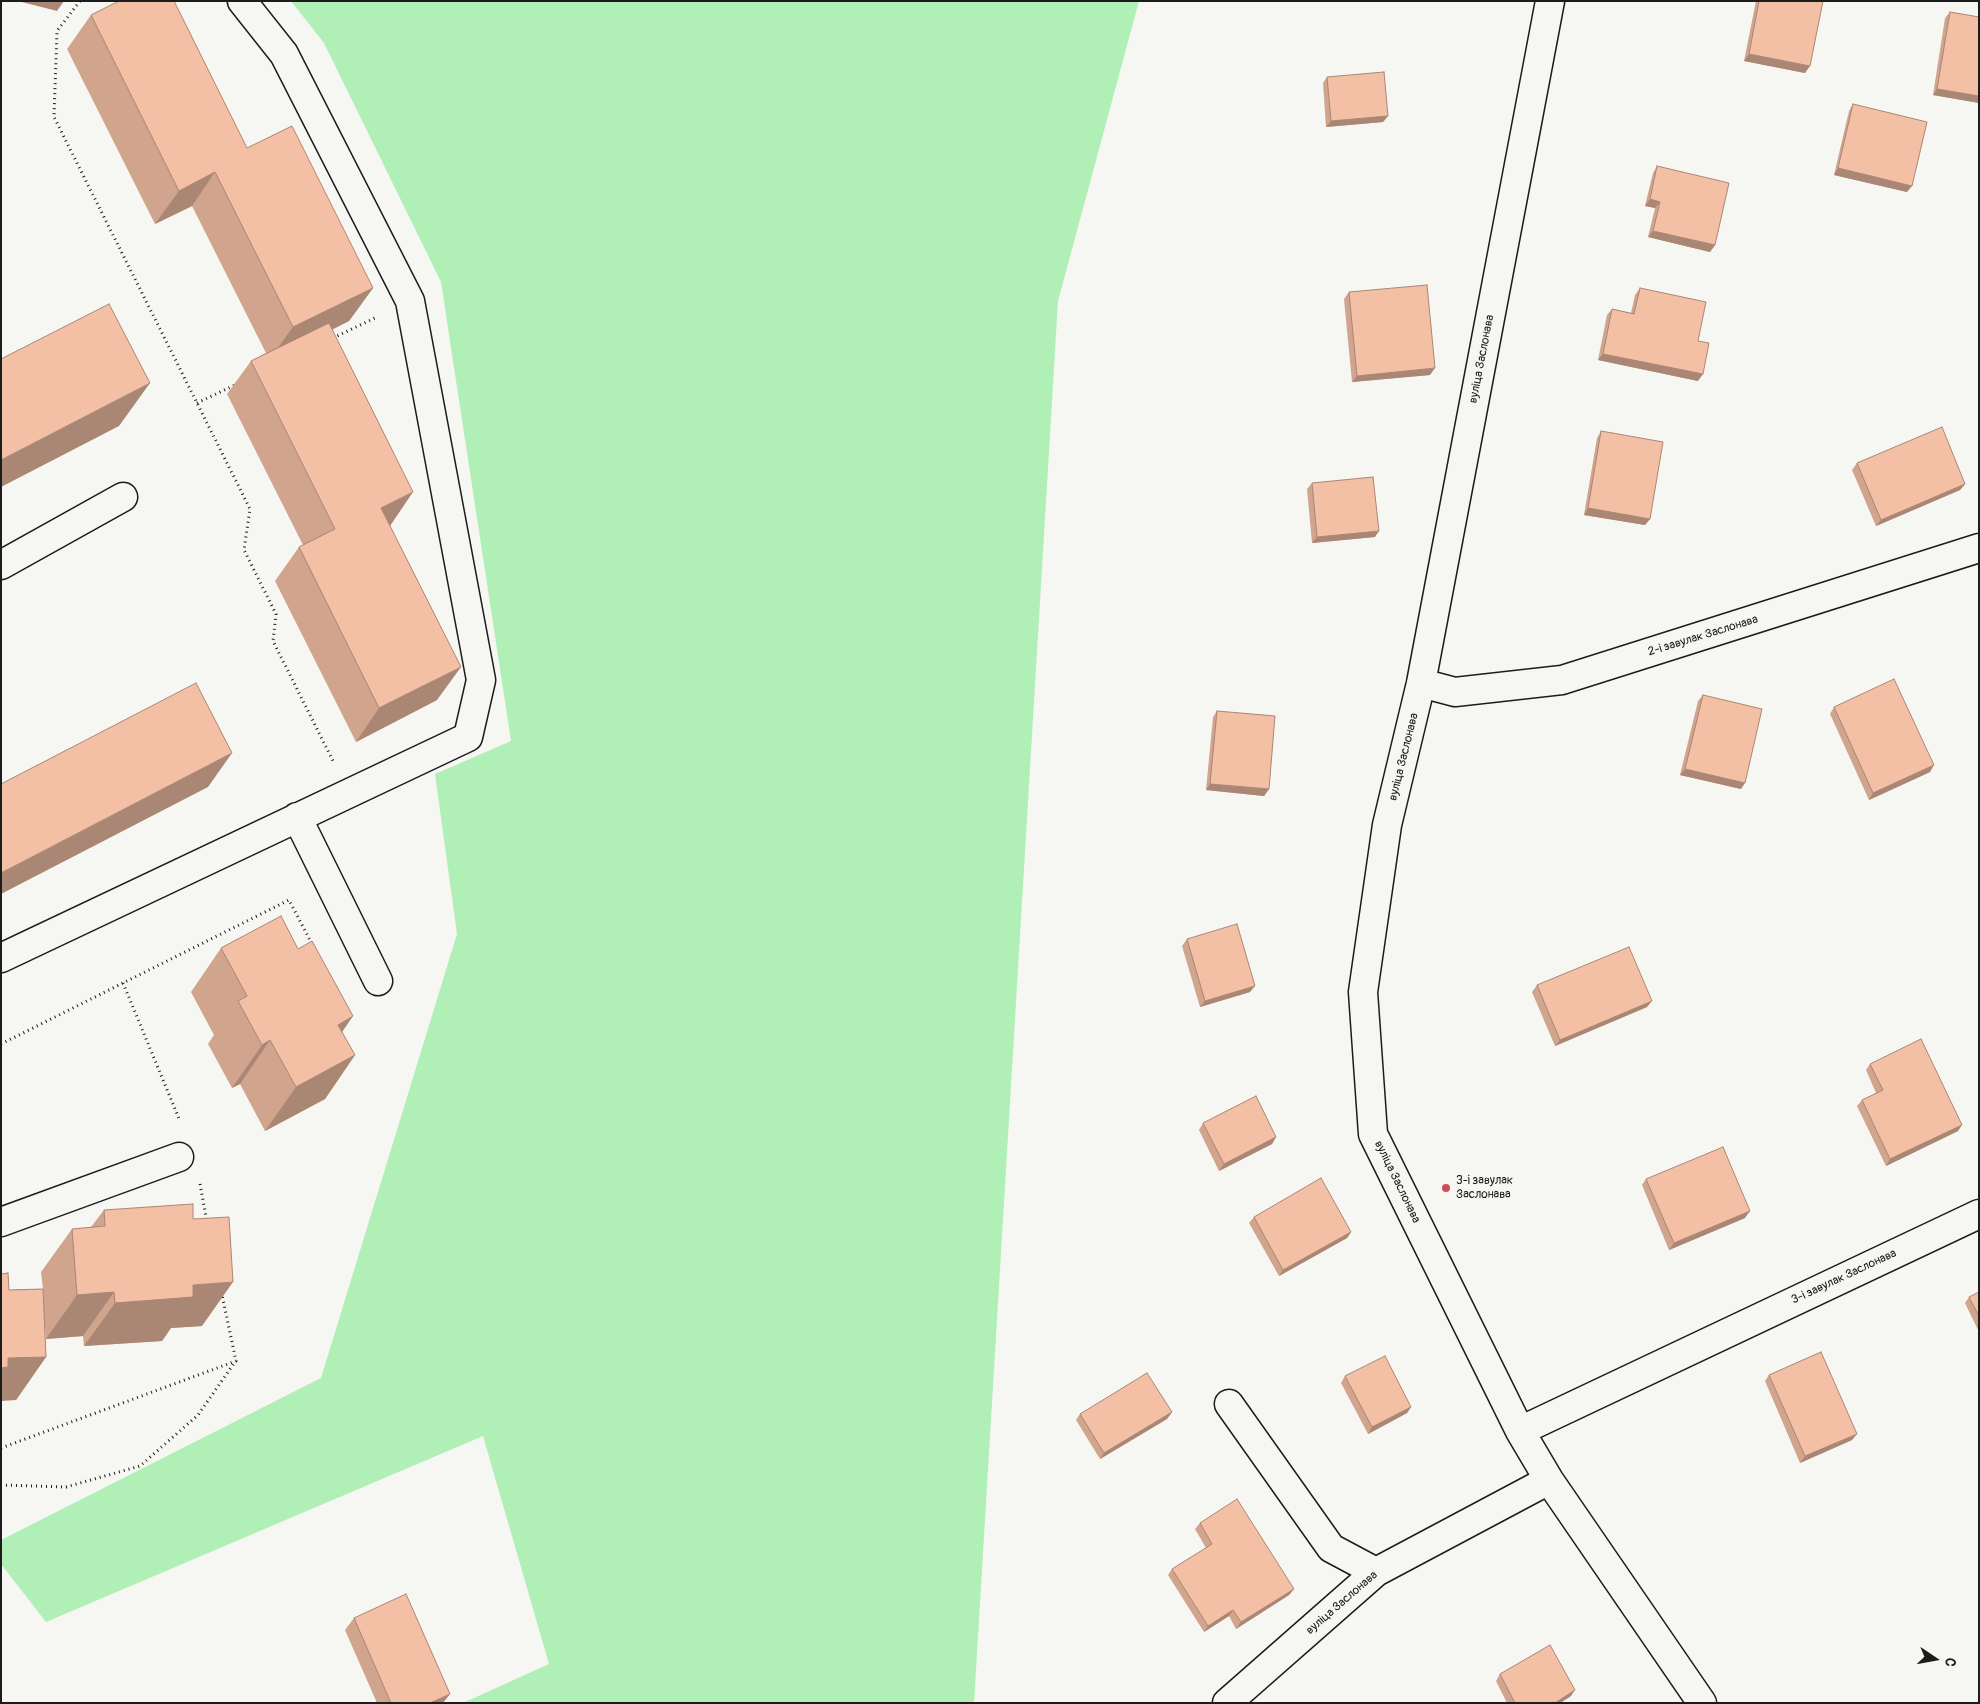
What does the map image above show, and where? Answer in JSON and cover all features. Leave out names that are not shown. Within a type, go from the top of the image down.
[{"type":"street","points":[[1,958],[468,737],[481,680],[410,301],[284,54],[242,1]]},
{"type":"street","name":"вуліца Заслонава","points":[[1550,1],[1422,683],[1387,825],[1363,992],[1374,1134],[1520,1431],[1549,1480],[1702,1703]]},
{"type":"street","points":[[1,565],[123,497]]},
{"type":"street","name":"2-і завулак Заслонава","points":[[1422,683],[1455,692],[1562,680],[1979,548]]},
{"type":"street","points":[[297,818],[378,981]]},
{"type":"street","points":[[1,1222],[179,1158]]},
{"type":"street","name":"3-і завулак Заслонава","points":[[1520,1431],[1979,1214]]},
{"type":"street","points":[[1229,1404],[1331,1548],[1376,1572]]},
{"type":"street","name":"вуліца Заслонава","points":[[1227,1703],[1376,1572],[1549,1480]]},
{"type":"path","points":[[80,1],[56,31],[54,117],[250,509],[244,550],[276,614],[274,641],[349,793]]},
{"type":"path","points":[[330,339],[410,301]]},
{"type":"path","points":[[197,403],[241,382]]},
{"type":"path","points":[[1,1044],[289,900],[316,950]]},
{"type":"path","points":[[123,983],[182,1124]]},
{"type":"path","points":[[199,1180],[208,1228]]},
{"type":"path","points":[[1,1485],[66,1487],[140,1466],[198,1416],[236,1361],[220,1285]]},
{"type":"path","points":[[1,1448],[236,1361]]},
{"type":"green space","points":[[291,1],[1139,1],[1058,301],[974,1703],[463,1703],[549,1664],[483,1436],[46,1622],[1,1564],[1,1540],[321,1378],[457,934],[435,774],[511,741],[441,282],[324,43]]},
{"type":"building","points":[[119,1],[174,1],[247,148],[292,126],[373,288],[293,327],[215,172],[179,191],[91,15]]},
{"type":"building","points":[[1759,1],[1823,1],[1810,66],[1749,54]]},
{"type":"building","points":[[1950,12],[1979,17],[1979,96],[1937,89]]},
{"type":"building","points":[[1384,72],[1388,116],[1331,121],[1327,77]]},
{"type":"building","points":[[1853,104],[1927,122],[1912,186],[1838,168]]},
{"type":"building","points":[[1657,166],[1729,183],[1715,245],[1653,231],[1660,202],[1650,199]]},
{"type":"building","points":[[1427,285],[1435,368],[1357,376],[1349,292]]},
{"type":"building","points":[[1640,288],[1706,302],[1698,341],[1709,343],[1703,374],[1603,354],[1612,309],[1634,314]]},
{"type":"building","points":[[109,304],[150,383],[1,460],[1,359]]},
{"type":"building","points":[[329,323],[413,492],[381,508],[461,667],[379,708],[299,547],[335,529],[251,361]]},
{"type":"building","points":[[1942,427],[1965,484],[1881,520],[1857,463]]},
{"type":"building","points":[[1601,431],[1663,442],[1650,519],[1588,508]]},
{"type":"building","points":[[1373,477],[1379,531],[1317,537],[1312,483]]},
{"type":"building","points":[[1894,679],[1934,765],[1873,793],[1834,707]]},
{"type":"building","points":[[196,683],[232,753],[1,873],[1,784]]},
{"type":"building","points":[[1703,695],[1762,709],[1745,783],[1685,769]]},
{"type":"building","points":[[1217,711],[1275,716],[1269,789],[1210,784]]},
{"type":"building","points":[[281,916],[298,949],[312,941],[353,1016],[338,1025],[355,1055],[296,1087],[270,1040],[262,1045],[238,1001],[247,996],[221,948]]},
{"type":"building","points":[[1237,924],[1255,986],[1205,1001],[1187,939]]},
{"type":"building","points":[[1629,947],[1652,1001],[1560,1040],[1537,985]]},
{"type":"building","points":[[1921,1039],[1962,1125],[1890,1159],[1862,1100],[1883,1090],[1870,1064]]},
{"type":"building","points":[[1256,1096],[1276,1137],[1224,1164],[1203,1123]]},
{"type":"building","points":[[1723,1147],[1750,1211],[1674,1243],[1646,1179]]},
{"type":"building","points":[[1321,1178],[1351,1232],[1283,1270],[1254,1217]]},
{"type":"building","points":[[193,1204],[193,1219],[229,1217],[233,1282],[193,1285],[193,1297],[115,1303],[114,1292],[77,1295],[72,1229],[105,1226],[104,1210]]},
{"type":"building","points":[[8,1273],[9,1290],[43,1289],[46,1357],[8,1358],[8,1367],[1,1368],[1,1274]]},
{"type":"building","points":[[1979,1292],[1979,1316],[1969,1297]]},
{"type":"building","points":[[1821,1352],[1857,1434],[1805,1456],[1769,1375]]},
{"type":"building","points":[[1385,1356],[1411,1407],[1372,1427],[1345,1376]]},
{"type":"building","points":[[1147,1373],[1172,1412],[1104,1453],[1080,1414]]},
{"type":"building","points":[[1237,1499],[1294,1589],[1241,1622],[1233,1610],[1208,1626],[1172,1569],[1212,1544],[1200,1523]]},
{"type":"building","points":[[406,1594],[450,1694],[430,1703],[391,1703],[354,1618]]},
{"type":"building","points":[[1550,1645],[1575,1690],[1555,1703],[1515,1703],[1500,1674]]},
{"type":"place","name":"3-і завулак Заслонава","points":[[1446,1188]]}]
